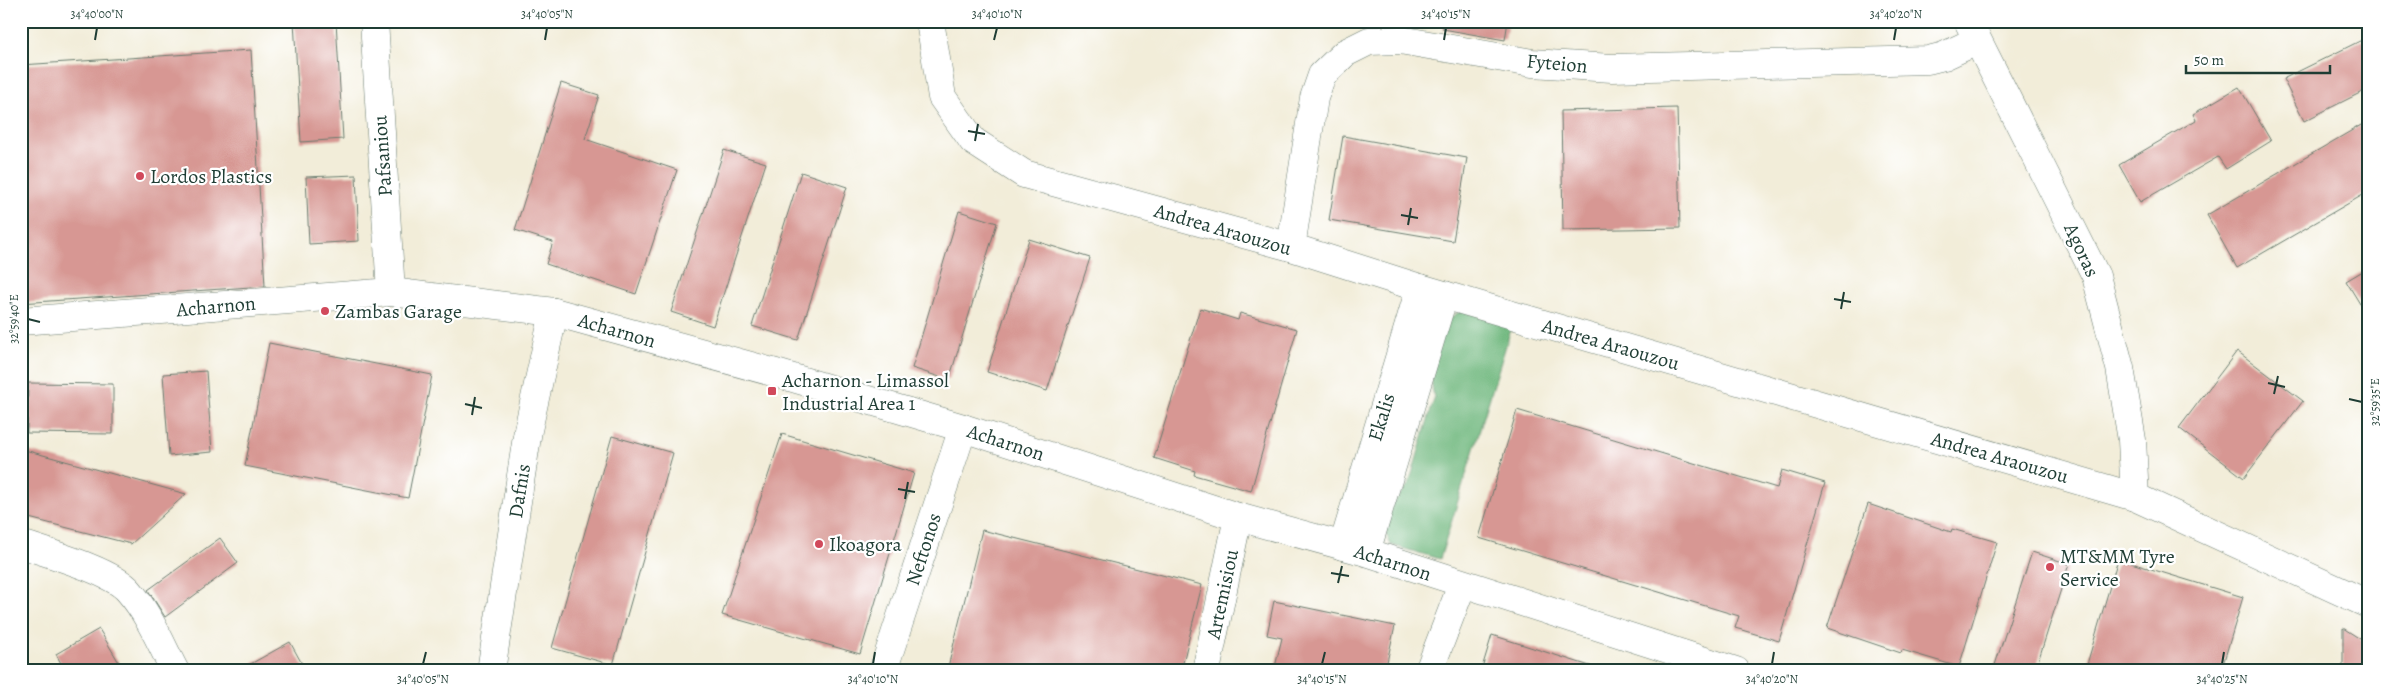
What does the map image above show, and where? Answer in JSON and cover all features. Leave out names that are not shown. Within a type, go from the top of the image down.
[{"type":"street","name":"Pafsaniou","points":[[374,21],[390,292]]},
{"type":"street","name":"Andrea Araouzou","points":[[930,21],[942,97],[973,141],[1024,174],[1291,247],[1432,292],[2136,497],[2368,604]]},
{"type":"street","name":"Fyteion","points":[[1291,247],[1314,98],[1322,74],[1345,53],[1369,41],[1400,40],[1532,63],[1612,68],[1928,60],[1944,56],[1972,31]]},
{"type":"street","name":"Agoras","points":[[1972,31],[2096,276],[2120,368],[2132,440],[2136,497]]},
{"type":"street","name":"Acharnon","points":[[21,321],[390,292],[554,312],[776,373],[963,428],[1238,517],[1354,549],[1736,671]]},
{"type":"street","name":"Ekalis","points":[[1354,549],[1432,292]]},
{"type":"street","name":"Dafnis","points":[[491,671],[528,430],[554,312]]},
{"type":"street","name":"Neftonos","points":[[883,671],[963,428]]},
{"type":"street","name":"Artemisiou","points":[[1206,671],[1238,517]]},
{"type":"street","points":[[21,544],[95,569],[128,590],[146,614],[174,671]]},
{"type":"street","points":[[1429,671],[1462,585]]},
{"type":"green space","points":[[1462,310],[1512,326],[1440,559],[1391,545],[1383,528],[1384,514],[1409,484],[1434,399],[1430,372],[1444,322]]},
{"type":"building","points":[[294,21],[336,21],[343,139],[301,142]]},
{"type":"building","points":[[1444,21],[1508,21],[1505,40],[1443,29]]},
{"type":"building","points":[[2368,37],[2368,89],[2304,121],[2283,79]]},
{"type":"building","name":"Lordos Plastics","points":[[251,50],[265,286],[21,303],[21,65]]},
{"type":"building","points":[[561,83],[599,95],[585,139],[677,170],[636,294],[546,264],[553,242],[515,230]]},
{"type":"building","points":[[2239,87],[2271,141],[2226,169],[2218,157],[2140,202],[2119,165],[2196,120],[2193,114]]},
{"type":"building","points":[[1677,108],[1680,228],[1563,230],[1561,111]]},
{"type":"building","points":[[2368,121],[2368,192],[2237,268],[2207,215]]},
{"type":"building","points":[[1343,136],[1467,158],[1453,241],[1329,220]]},
{"type":"building","points":[[724,150],[766,163],[713,326],[671,312]]},
{"type":"building","points":[[801,172],[847,187],[798,340],[752,326]]},
{"type":"building","points":[[356,175],[359,241],[309,244],[306,177]]},
{"type":"building","points":[[959,211],[997,223],[949,380],[912,368]]},
{"type":"building","points":[[1029,239],[1090,258],[1047,391],[987,372]]},
{"type":"building","points":[[2368,268],[2368,317],[2346,281]]},
{"type":"building","points":[[1200,308],[1238,320],[1240,313],[1297,329],[1251,491],[1194,475],[1195,471],[1154,458]]},
{"type":"building","points":[[269,343],[432,375],[408,498],[245,466]]},
{"type":"building","points":[[2237,351],[2303,401],[2244,478],[2179,428]]},
{"type":"building","points":[[206,371],[212,452],[169,456],[163,374]]},
{"type":"building","points":[[28,383],[113,384],[113,434],[27,433]]},
{"type":"building","points":[[1517,410],[1777,488],[1782,470],[1825,483],[1779,641],[1735,628],[1739,616],[1479,538]]},
{"type":"building","name":"Ikoagora","points":[[782,434],[914,473],[860,654],[722,615]]},
{"type":"building","points":[[612,436],[673,453],[613,665],[552,648]]},
{"type":"building","points":[[21,449],[186,494],[131,544],[21,516]]},
{"type":"building","points":[[1868,504],[1951,532],[1952,529],[1997,542],[1959,667],[1902,650],[1901,653],[1827,628]]},
{"type":"building","points":[[982,530],[1202,585],[1181,671],[947,671]]},
{"type":"building","points":[[220,538],[238,563],[165,617],[148,590]]},
{"type":"building","points":[[2032,552],[2069,564],[2035,671],[1993,671]]},
{"type":"building","points":[[2118,559],[2243,597],[2221,671],[2085,671]]},
{"type":"building","points":[[1274,601],[1395,626],[1385,671],[1274,671],[1282,638],[1267,635]]},
{"type":"building","points":[[2343,628],[2368,644],[2368,671],[2343,671]]},
{"type":"building","points":[[99,629],[124,671],[65,671],[56,654]]},
{"type":"building","points":[[1492,635],[1593,667],[1592,671],[1481,671]]},
{"type":"building","points":[[290,642],[306,671],[238,671]]},
{"type":"place","name":"Lordos Plastics","points":[[140,176]]},
{"type":"place","name":"Zambas Garage","points":[[325,311]]},
{"type":"place","name":"Acharnon - Limassol Industrial Area 1","points":[[772,391]]},
{"type":"place","name":"Ikoagora","points":[[819,544]]},
{"type":"place","name":"MT&MM Tyre Service","points":[[2050,567]]}]
